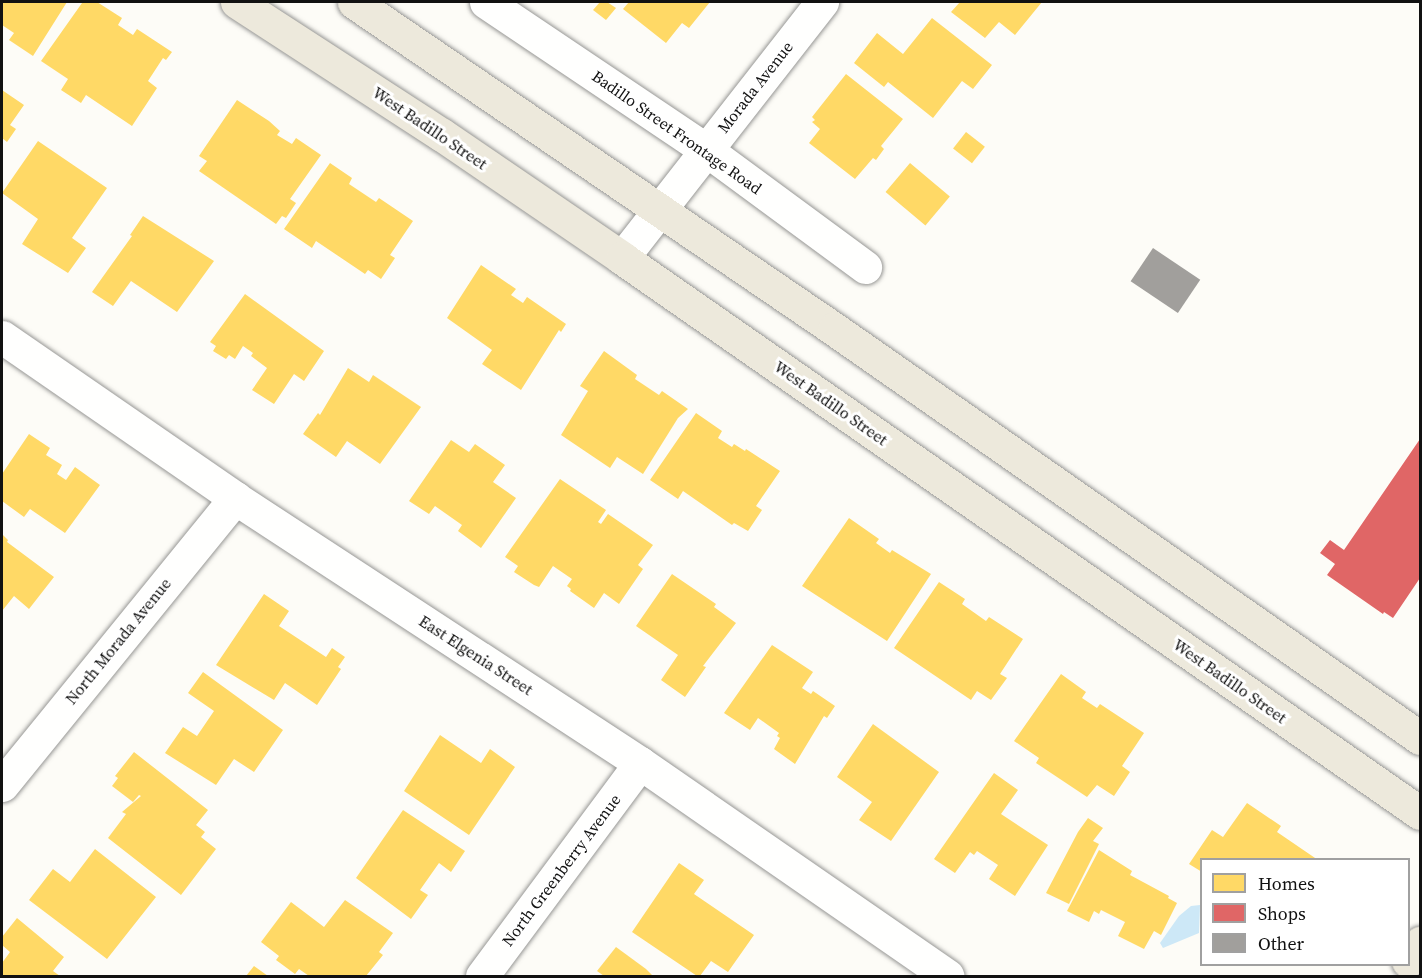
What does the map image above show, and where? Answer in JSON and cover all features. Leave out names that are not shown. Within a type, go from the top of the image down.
[{"type":"main road","name":"West Badillo Street","points":[[237,2],[442,135],[622,258],[1420,813]]},
{"type":"main road","points":[[354,2],[657,211],[834,329],[1420,738]]},
{"type":"main road","points":[[1410,960],[1420,943]]},
{"type":"street","name":"Badillo Street Frontage Road","points":[[486,2],[705,149],[865,267]]},
{"type":"street","name":"Morada Avenue","points":[[622,258],[822,2]]},
{"type":"street","name":"East Elgenia Street","points":[[2,337],[235,498],[640,763],[948,976]]},
{"type":"street","name":"North Morada Avenue","points":[[2,785],[235,498]]},
{"type":"street","name":"North Greenberry Avenue","points":[[482,976],[640,763]]},
{"type":"water","points":[[1200,905],[1199,933],[1163,948],[1160,943],[1179,916],[1191,906]]},
{"type":"building: Homes","points":[[2,2],[67,2],[33,56],[9,40],[14,33],[2,25]]},
{"type":"building: Homes","points":[[80,2],[97,2],[122,18],[118,25],[133,35],[137,29],[172,52],[166,60],[163,58],[148,81],[157,88],[132,126],[86,95],[81,103],[61,90],[68,79],[41,61],[82,3]]},
{"type":"building: Homes","points":[[600,2],[607,2],[616,8],[606,20],[593,10]]},
{"type":"building: Homes","points":[[629,2],[710,2],[689,28],[682,23],[666,43],[623,9]]},
{"type":"building: Homes","points":[[960,2],[1042,2],[1015,35],[999,22],[985,38],[951,12]]},
{"type":"building: Homes","points":[[932,18],[992,65],[973,89],[962,81],[933,118],[888,82],[884,87],[854,63],[877,33],[903,54]]},
{"type":"building: Homes","points":[[846,74],[903,119],[881,146],[884,149],[876,160],[873,158],[855,179],[809,143],[820,129],[812,122],[815,120],[812,117]]},
{"type":"building: Homes","points":[[2,90],[24,105],[10,125],[16,129],[7,142],[2,138]]},
{"type":"building: Homes","points":[[237,100],[269,121],[280,131],[277,135],[292,144],[296,138],[321,155],[290,199],[296,203],[286,218],[282,216],[276,224],[199,171],[207,161],[199,156]]},
{"type":"building: Homes","points":[[966,132],[985,147],[972,163],[953,149]]},
{"type":"building: Homes","points":[[38,141],[107,188],[72,238],[86,248],[68,273],[22,244],[38,219],[2,193]]},
{"type":"building: Homes","points":[[330,163],[352,178],[349,184],[376,202],[379,198],[413,221],[390,255],[395,258],[381,279],[368,270],[365,274],[316,241],[312,248],[284,229]]},
{"type":"building: Homes","points":[[910,163],[950,196],[925,226],[886,192]]},
{"type":"building: Homes","points":[[143,216],[214,261],[177,312],[131,281],[113,306],[92,292],[132,236],[130,235]]},
{"type":"building: Homes","points":[[481,265],[516,289],[511,295],[523,303],[527,297],[566,324],[561,332],[559,330],[521,390],[482,364],[492,350],[447,318]]},
{"type":"building: Homes","points":[[245,294],[324,351],[304,381],[294,374],[274,404],[252,390],[267,368],[251,356],[253,353],[243,346],[235,359],[229,355],[226,359],[213,351],[216,346],[210,342]]},
{"type":"building: Homes","points":[[604,351],[637,375],[635,379],[659,395],[662,391],[688,409],[678,418],[643,474],[617,457],[610,468],[561,435],[588,391],[580,386]]},
{"type":"building: Homes","points":[[348,368],[369,382],[373,375],[421,407],[380,464],[347,441],[336,457],[303,434],[318,413],[320,415]]},
{"type":"building: Homes","points":[[696,413],[722,431],[718,438],[732,447],[734,444],[745,451],[746,449],[780,471],[756,506],[762,510],[748,531],[734,523],[732,525],[683,491],[678,499],[650,480]]},
{"type":"building: Homes","points":[[29,434],[50,448],[46,455],[62,465],[57,474],[66,480],[75,467],[100,485],[65,533],[30,509],[24,517],[2,501],[2,474]]},
{"type":"building: Homes","points":[[451,440],[469,452],[475,444],[505,465],[493,482],[516,498],[481,548],[458,531],[462,525],[435,506],[429,514],[409,501]]},
{"type":"building: Homes","points":[[560,479],[606,510],[598,522],[601,524],[608,514],[653,545],[638,565],[643,569],[619,604],[604,593],[594,608],[570,591],[571,589],[567,586],[572,579],[553,566],[539,587],[534,585],[514,572],[518,566],[505,557]]},
{"type":"building: Homes","points":[[849,518],[879,539],[876,543],[890,553],[892,550],[931,574],[887,641],[802,586]]},
{"type":"building: Homes","points":[[2,534],[8,540],[7,542],[54,577],[29,609],[14,596],[2,611]]},
{"type":"building: Homes","points":[[672,574],[716,604],[714,607],[736,623],[703,666],[706,667],[685,697],[661,680],[678,655],[636,626]]},
{"type":"building: Homes","points":[[939,582],[965,599],[962,604],[986,621],[989,617],[1023,639],[1000,674],[1007,678],[991,700],[977,691],[971,700],[894,648]]},
{"type":"building: Homes","points":[[264,594],[289,611],[279,626],[326,657],[332,648],[345,657],[338,667],[341,669],[317,705],[285,683],[274,700],[216,665]]},
{"type":"building: Homes","points":[[772,645],[813,672],[802,688],[811,694],[813,691],[835,706],[827,718],[824,716],[795,764],[774,749],[780,738],[777,736],[779,733],[758,718],[750,730],[724,713]]},
{"type":"building: Homes","points":[[203,672],[283,730],[254,772],[234,759],[216,785],[165,753],[183,727],[197,736],[214,711],[188,693]]},
{"type":"building: Homes","points":[[1061,674],[1086,692],[1082,698],[1097,708],[1100,704],[1144,733],[1122,766],[1130,772],[1114,796],[1097,785],[1087,797],[1036,763],[1039,758],[1014,741]]},
{"type":"building: Homes","points":[[873,724],[939,772],[891,841],[859,820],[872,802],[837,777]]},
{"type":"building: Homes","points":[[440,735],[481,763],[490,749],[515,767],[469,835],[404,791]]},
{"type":"building: Homes","points":[[134,752],[208,810],[196,825],[205,832],[201,837],[216,849],[181,895],[108,838],[126,814],[122,812],[141,796],[139,795],[133,802],[112,786],[118,778],[115,776]]},
{"type":"building: Homes","points":[[994,773],[1018,790],[1001,814],[1048,845],[1015,896],[989,879],[998,865],[977,851],[974,855],[970,852],[955,873],[934,859]]},
{"type":"building: Homes","points":[[1247,803],[1281,826],[1277,832],[1315,858],[1200,858],[1200,871],[1189,864],[1212,830],[1223,837]]},
{"type":"building: Homes","points":[[403,810],[465,851],[451,872],[439,863],[420,890],[428,895],[411,919],[356,878]]},
{"type":"building: Homes","points":[[1088,818],[1103,828],[1093,841],[1099,844],[1069,904],[1046,893],[1078,832]]},
{"type":"building: Homes","points":[[95,849],[156,897],[107,959],[29,900],[53,869],[70,882]]},
{"type":"building: Homes","points":[[1099,850],[1132,871],[1130,875],[1169,896],[1168,898],[1177,903],[1161,935],[1154,931],[1144,949],[1118,936],[1125,922],[1101,910],[1099,914],[1094,911],[1089,922],[1067,911]]},
{"type":"building: Homes","points":[[679,863],[704,880],[694,894],[754,935],[728,972],[711,961],[700,976],[697,976],[632,932]]},
{"type":"building: Homes","points":[[345,900],[393,933],[379,952],[383,955],[366,976],[309,976],[299,969],[295,974],[276,960],[279,956],[261,942],[291,902],[324,927]]},
{"type":"building: Homes","points":[[17,918],[64,957],[53,971],[60,976],[2,976],[2,963],[10,952],[2,945],[2,937]]},
{"type":"building: Homes","points":[[616,947],[653,976],[604,976],[597,971]]},
{"type":"building: Homes","points":[[254,966],[268,976],[246,976]]},
{"type":"building: Shops","points":[[1420,439],[1420,578],[1393,618],[1384,612],[1383,614],[1327,575],[1335,564],[1320,553],[1330,540],[1344,550]]},
{"type":"building: Other","points":[[1153,248],[1200,280],[1178,313],[1131,281]]}]
